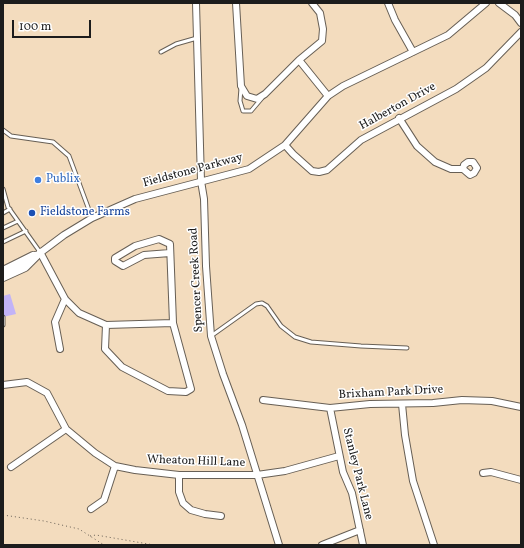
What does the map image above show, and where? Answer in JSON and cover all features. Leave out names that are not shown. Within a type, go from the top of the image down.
[{"type":"street","name":"Spencer Creek Road","points":[[196,3],[201,181],[204,199],[206,266],[211,336],[242,426],[279,545]]},
{"type":"street","points":[[236,3],[241,86],[247,96],[257,99],[265,94],[299,60],[322,41],[323,29],[320,13],[312,3]]},
{"type":"street","points":[[388,3],[395,20],[413,52]]},
{"type":"street","name":"Fieldstone Parkway","points":[[3,271],[38,254],[92,218],[135,199],[249,169],[285,145],[328,96],[343,86],[448,35],[486,3]]},
{"type":"street","points":[[500,3],[521,23]]},
{"type":"street","name":"Halberton Drive","points":[[285,145],[292,154],[312,170],[319,172],[327,170],[361,140],[399,118],[456,89],[486,68],[521,32]]},
{"type":"street","points":[[299,60],[328,96]]},
{"type":"street","points":[[399,118],[417,146],[427,157],[451,169],[463,169]]},
{"type":"street","points":[[106,325],[105,349],[122,367],[168,391],[186,392],[191,389],[173,324],[170,244],[159,239],[135,246],[115,258],[115,261],[123,266],[144,255],[170,254]]},
{"type":"street","points":[[38,254],[65,299],[79,312],[106,325],[173,324]]},
{"type":"street","name":"Fieldstone Parkway","points":[[3,277],[25,267],[38,254]]},
{"type":"street","points":[[60,349],[55,322],[65,299]]},
{"type":"street","name":"Wheaton Hill Lane","points":[[3,385],[27,382],[47,393],[66,429],[95,454],[115,466],[179,475],[257,475],[285,471],[339,456]]},
{"type":"street","name":"Brixham Park Drive","points":[[263,400],[330,408],[470,400],[492,401],[521,407]]},
{"type":"street","points":[[402,404],[405,435],[413,481],[434,545]]},
{"type":"street","name":"Stanley Park Lane","points":[[330,408],[339,456],[343,472],[352,493],[363,545]]},
{"type":"street","points":[[11,467],[66,429]]},
{"type":"street","points":[[91,509],[104,500],[115,466]]},
{"type":"street","points":[[483,474],[491,472],[521,480]]},
{"type":"street","points":[[179,475],[179,492],[183,503],[191,510],[205,514],[222,516]]},
{"type":"street","points":[[322,545],[360,530]]},
{"type":"lane","points":[[162,52],[176,44],[197,38]]},
{"type":"lane","points":[[241,86],[240,101],[243,111],[251,111],[265,94]]},
{"type":"lane","points":[[3,130],[11,136],[53,142],[69,156],[92,218]]},
{"type":"lane","points":[[3,189],[4,196],[10,209],[26,231],[38,254]]},
{"type":"lane","points":[[3,213],[10,209]]},
{"type":"lane","points":[[3,228],[18,221]]},
{"type":"lane","points":[[3,242],[26,231]]},
{"type":"lane","points":[[211,336],[256,304],[262,303],[267,306],[281,326],[295,337],[311,342],[407,348]]},
{"type":"lane","points":[[3,317],[4,324]]},
{"type":"path","points":[[3,515],[65,526],[79,530],[104,545]]},
{"type":"path","points":[[90,536],[96,535],[154,545]]},
{"type":"building","points":[[10,294],[16,314],[3,317],[3,296]]},
{"type":"place","name":"Publix","points":[[38,180]]},
{"type":"place","name":"Fieldstone Farms","points":[[32,213]]}]
